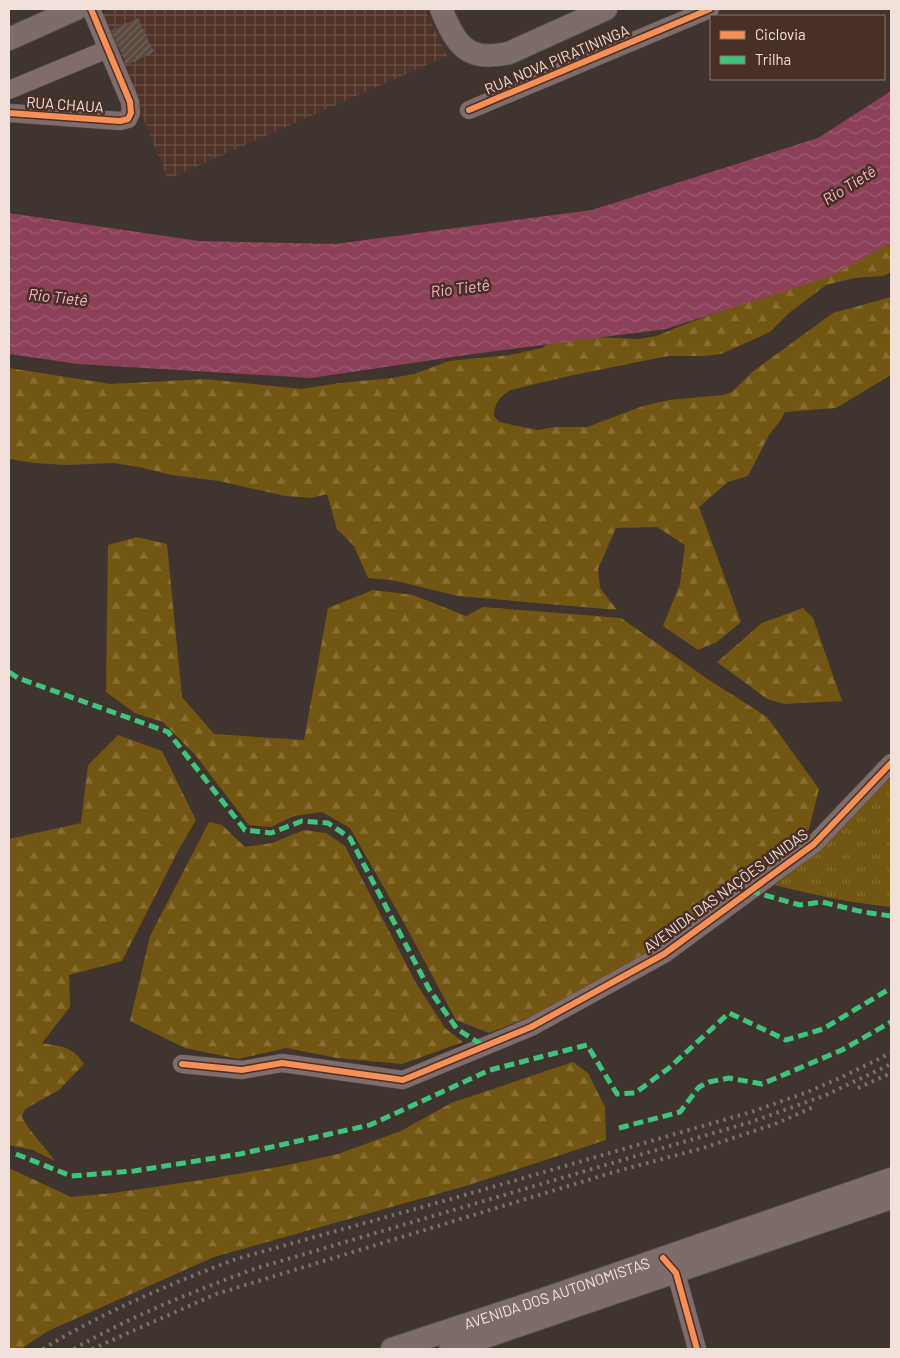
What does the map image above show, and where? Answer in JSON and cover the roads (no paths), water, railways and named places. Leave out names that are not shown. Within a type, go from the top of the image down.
[{"type":"main road","points":[[9,39],[76,9]]},
{"type":"main road","points":[[441,9],[452,35],[461,45],[482,56],[508,53],[606,9]]},
{"type":"main road","name":"AVENIDA DOS AUTONOMISTAS","points":[[450,1349],[891,1179]]},
{"type":"main road","name":"AVENIDA DOS AUTONOMISTAS","points":[[392,1349],[891,1198]]},
{"type":"street","points":[[90,9],[108,49]]},
{"type":"street","name":"RUA NOVA PIRATININGA","points":[[470,110],[710,9]]},
{"type":"street","name":"RUA CHAUA","points":[[9,90],[108,49],[130,102],[128,119],[120,121],[9,113]]},
{"type":"street","name":"AVENIDA DAS NAÇÕES UNIDAS","points":[[182,1064],[242,1070],[282,1063],[403,1080],[531,1027],[672,948],[814,844],[891,763]]},
{"type":"street","points":[[669,1266],[697,1349]]},
{"type":"water","name":"Rio Tietê","points":[[891,91],[891,243],[831,276],[666,329],[473,354],[311,378],[78,364],[9,354],[9,213],[199,241],[335,244],[592,210],[818,138]]},
{"type":"railway","points":[[43,1349],[89,1323],[137,1300],[186,1278],[236,1259],[751,1112],[805,1093],[891,1053]]},
{"type":"railway","points":[[74,1349],[162,1305],[254,1269],[751,1122],[826,1095],[891,1064]]},
{"type":"railway","points":[[858,1088],[891,1073]]},
{"type":"railway","points":[[92,1349],[216,1294],[614,1172],[703,1148],[775,1124],[816,1106]]}]
